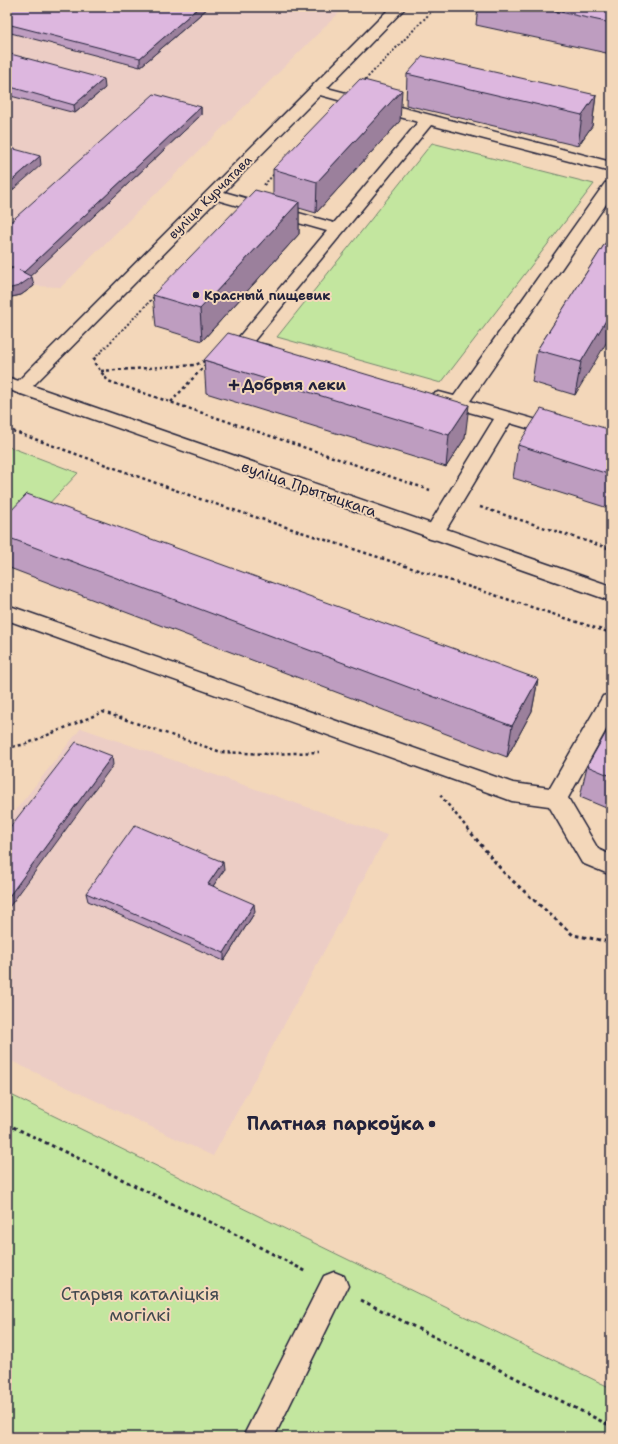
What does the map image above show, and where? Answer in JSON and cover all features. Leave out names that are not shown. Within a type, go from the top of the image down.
[{"type":"street","name":"вуліца Курчатава","points":[[14,386],[213,194],[399,7]]},
{"type":"street","points":[[316,90],[611,168]]},
{"type":"street","points":[[279,354],[242,344],[428,120]]},
{"type":"street","points":[[459,403],[611,186]]},
{"type":"street","points":[[213,194],[337,229]]},
{"type":"street","name":"вуліца Прытыцкага","points":[[14,386],[611,594]]},
{"type":"street","points":[[421,393],[611,447]]},
{"type":"street","points":[[434,532],[456,499],[505,416]]},
{"type":"street","points":[[7,612],[512,792],[556,798]]},
{"type":"street","points":[[556,798],[611,702]]},
{"type":"street","points":[[556,798],[590,856],[611,865]]},
{"type":"street","points":[[258,1437],[334,1286]]},
{"type":"path","points":[[348,98],[436,7]]},
{"type":"path","points":[[246,203],[278,170]]},
{"type":"path","points":[[159,292],[93,361],[108,381],[456,499],[611,549]]},
{"type":"path","points":[[101,371],[195,365],[211,358],[171,402]]},
{"type":"path","points":[[7,429],[200,499],[611,633]]},
{"type":"path","points":[[7,748],[26,744],[103,712],[221,752],[269,754],[323,752]]},
{"type":"path","points":[[435,791],[505,874],[573,935],[611,942]]},
{"type":"shaded area","points":[[7,7],[345,7],[61,287],[34,286],[21,295],[7,298]]},
{"type":"shaded area","points":[[81,728],[387,835],[213,1156],[7,1059],[7,821]]},
{"type":"green space","points":[[432,143],[594,184],[441,383],[277,337]]},
{"type":"green space","points":[[7,446],[78,473],[7,548]]},
{"type":"green space","name":"Старыя каталіцкія могілкі","points":[[7,1093],[611,1388],[611,1437],[7,1437]]},
{"type":"building","points":[[7,7],[199,7],[140,58],[7,24]]},
{"type":"building","points":[[537,7],[611,7],[611,23]]},
{"type":"building","points":[[7,53],[104,79],[74,105],[7,86]]},
{"type":"building","points":[[423,56],[596,95],[582,115],[407,74]]},
{"type":"building","points":[[360,79],[402,90],[317,182],[273,169]]},
{"type":"building","points":[[154,94],[201,107],[24,272],[19,270],[32,277],[19,286],[7,289],[7,271],[13,268],[7,267],[7,225]]},
{"type":"building","points":[[7,147],[40,156],[7,185]]},
{"type":"building","points":[[255,190],[299,202],[200,309],[153,295]]},
{"type":"building","points":[[611,234],[611,312],[581,362],[537,350]]},
{"type":"building","points":[[228,333],[469,405],[449,435],[204,360]]},
{"type":"building","points":[[541,409],[611,430],[611,475],[518,445]]},
{"type":"building","points":[[27,494],[538,679],[512,726],[7,537],[7,515]]},
{"type":"building","points":[[611,724],[611,776],[587,766]]},
{"type":"building","points":[[76,742],[112,756],[7,899],[7,831]]},
{"type":"building","points":[[135,825],[223,862],[208,884],[254,904],[224,953],[86,893]]},
{"type":"place","name":"Красный пищевик","points":[[196,295]]},
{"type":"place","name":"Добрыя леки","points":[[234,385]]},
{"type":"place","name":"Платная паркоўка","points":[[432,1124]]}]
